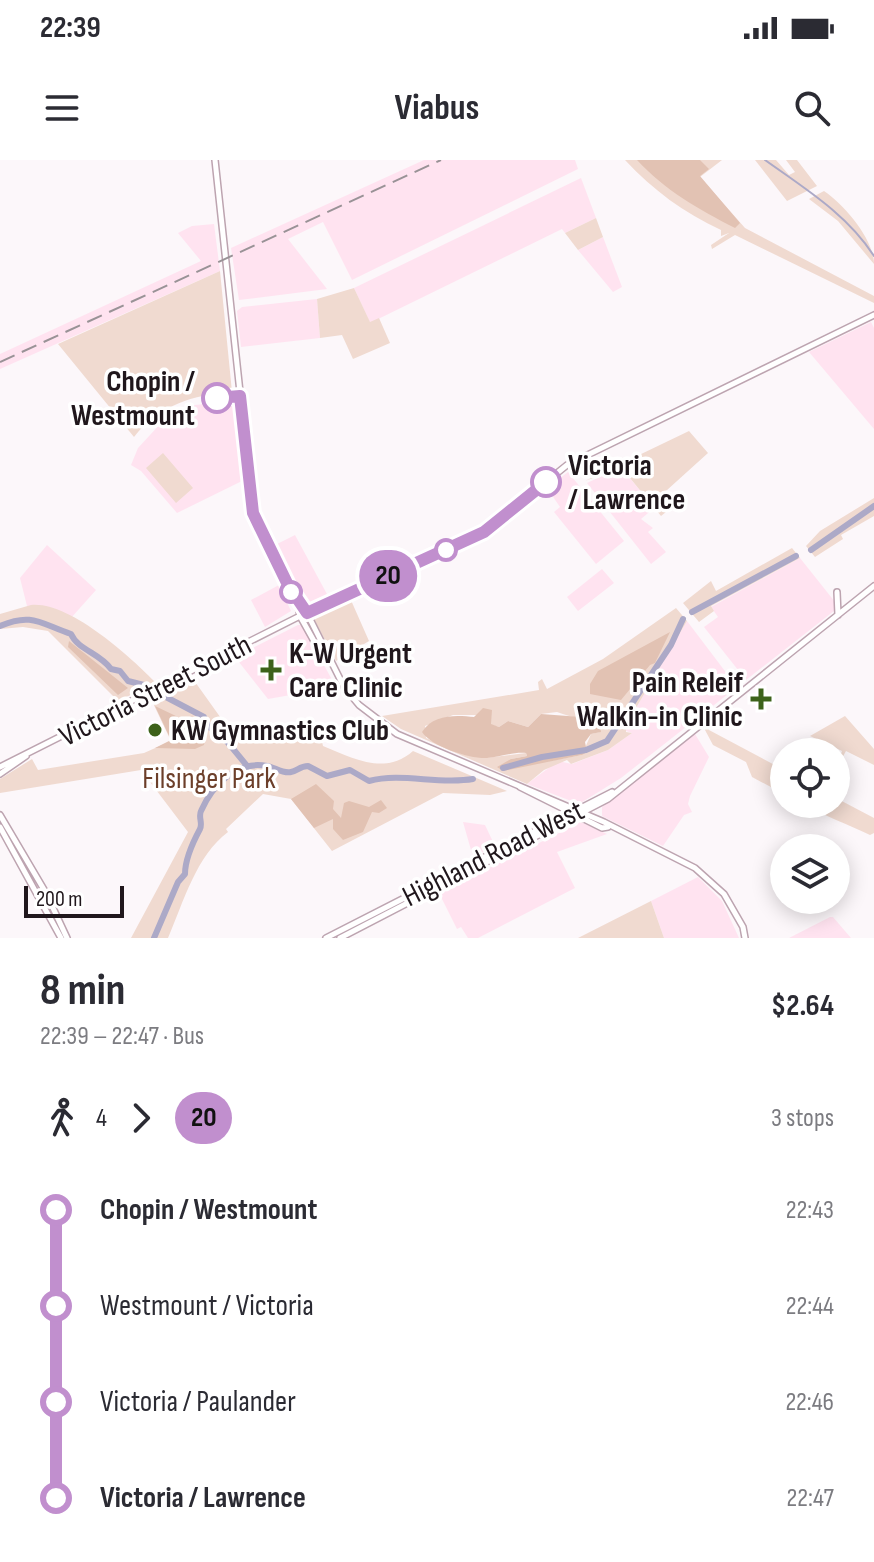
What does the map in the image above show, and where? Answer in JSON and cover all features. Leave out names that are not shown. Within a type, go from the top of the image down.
[{"type":"main road","points":[[215,160],[249,492],[262,538],[304,614],[324,659],[330,662],[359,705],[397,734],[578,814]]},
{"type":"main road","name":"Victoria Street South","points":[[0,767],[304,614],[484,532],[567,465],[873,316]]},
{"type":"main road","name":"Highland Road West","points":[[326,938],[558,821],[599,805],[874,586]]},
{"type":"main road","points":[[837,592],[838,615]]},
{"type":"main road","name":"Victoria Street South","points":[[0,774],[30,753]]},
{"type":"main road","points":[[520,787],[552,805],[606,824],[705,874],[732,905],[745,938]]},
{"type":"main road","name":"Highland Road West","points":[[340,938],[578,814],[617,790]]},
{"type":"main road","points":[[552,805],[558,814],[558,821]]},
{"type":"main road","points":[[599,805],[598,813],[606,824]]},
{"type":"main road","points":[[0,815],[46,893],[64,938]]},
{"type":"main road","points":[[0,827],[64,938]]},
{"type":"shaded area","points":[[424,160],[575,160],[578,169],[352,280],[323,222],[288,239],[327,289],[239,300],[231,248]]},
{"type":"shaded area","points":[[637,160],[700,160],[709,169],[700,176],[740,223],[735,228],[695,206],[659,181]]},
{"type":"shaded area","points":[[581,178],[596,218],[565,233],[562,229],[370,323],[354,288]]},
{"type":"shaded area","points":[[214,224],[220,271],[0,369],[0,354],[201,261],[178,233],[192,226]]},
{"type":"shaded area","points":[[603,237],[622,287],[613,292],[578,250]]},
{"type":"shaded area","points":[[317,299],[320,338],[241,347],[237,311],[242,307]]},
{"type":"shaded area","points":[[871,322],[874,328],[874,429],[809,352]]},
{"type":"shaded area","points":[[233,401],[242,481],[177,513],[141,471],[131,465],[138,448],[162,422],[195,405]]},
{"type":"shaded area","points":[[621,467],[654,508],[641,519],[653,528],[648,532],[666,552],[651,564],[587,483]]},
{"type":"shaded area","points":[[568,472],[624,541],[596,564],[554,512],[560,507],[547,488]]},
{"type":"shaded area","points":[[295,535],[328,596],[309,605],[273,546]]},
{"type":"shaded area","points":[[47,545],[96,590],[71,618],[53,608],[27,606],[20,578]]},
{"type":"shaded area","points":[[800,558],[839,607],[746,680],[704,627],[718,617],[711,607]]},
{"type":"shaded area","points":[[602,569],[614,583],[578,611],[567,597]]},
{"type":"shaded area","points":[[279,585],[291,611],[265,627],[251,600]]},
{"type":"shaded area","points":[[687,621],[737,687],[621,778],[579,804],[527,784],[558,761],[572,764],[608,750],[632,733],[626,731],[626,725]]},
{"type":"shaded area","points":[[302,625],[336,687],[268,699],[235,657]]},
{"type":"shaded area","points":[[670,632],[655,663],[621,700],[590,694],[590,684],[598,671]]},
{"type":"shaded area","points":[[69,641],[128,688],[118,695],[68,647]]},
{"type":"shaded area","points":[[155,706],[201,728],[206,734],[204,745],[195,749],[155,748],[171,740]]},
{"type":"shaded area","points":[[483,708],[492,710],[491,724],[499,727],[508,721],[528,727],[541,714],[581,717],[589,713],[600,721],[601,732],[591,734],[585,742],[587,752],[582,755],[503,771],[497,767],[511,759],[527,756],[526,753],[487,758],[471,756],[442,747],[422,732],[439,719],[474,717]]},
{"type":"shaded area","points":[[695,734],[709,757],[690,796],[688,804],[692,812],[684,815],[663,846],[602,816],[602,807]]},
{"type":"shaded area","points":[[316,784],[334,801],[333,809],[341,818],[344,803],[349,801],[369,807],[381,800],[387,808],[379,813],[372,812],[363,832],[343,840],[333,829],[333,819],[314,828],[291,799]]},
{"type":"shaded area","points":[[463,822],[485,825],[495,846],[473,857]]},
{"type":"shaded area","points":[[581,822],[607,834],[557,852],[575,888],[478,938],[468,938],[461,927],[457,929],[439,893]]},
{"type":"shaded area","points":[[698,877],[722,901],[739,938],[664,938],[651,901]]},
{"type":"shaded area","points":[[830,917],[851,938],[789,938]]},
{"type":"green space","points":[[625,160],[722,160],[700,177],[745,228],[874,296],[874,303],[735,235],[712,249],[711,245],[729,233],[721,236],[721,230],[670,200]]},
{"type":"green space","points":[[755,160],[776,160],[789,175],[795,172],[786,160],[797,160],[817,186],[787,201]]},
{"type":"green space","points":[[824,191],[841,205],[864,234],[874,264],[838,221],[809,199]]},
{"type":"green space","points":[[596,218],[603,237],[578,250],[565,233]]},
{"type":"green space","points":[[220,271],[232,392],[190,399],[166,409],[134,437],[58,344]]},
{"type":"green space","points":[[354,288],[370,322],[379,318],[390,343],[353,359],[342,335],[320,338],[317,299]]},
{"type":"green space","points":[[689,431],[708,453],[656,500],[666,512],[661,516],[621,467],[585,481]]},
{"type":"green space","points":[[163,453],[193,488],[176,503],[146,468]]},
{"type":"green space","points":[[874,498],[874,516],[841,535],[843,539],[815,557],[806,546],[820,531]]},
{"type":"green space","points":[[792,548],[800,558],[711,606],[714,611],[699,622],[683,603],[711,581],[716,591]]},
{"type":"green space","points":[[350,598],[369,641],[336,661],[314,619]]},
{"type":"green space","points":[[31,605],[46,606],[81,621],[131,659],[156,683],[118,701],[48,631],[23,627],[0,629],[0,614]]},
{"type":"green space","points":[[676,608],[687,621],[626,725],[626,732],[632,733],[608,750],[571,764],[567,760],[544,770],[527,784],[401,729],[382,716],[539,690],[538,682],[542,679],[547,689],[603,659]],"holes":[[[557,712],[601,727],[600,732],[591,734],[582,755],[544,762],[511,759],[527,756],[526,753],[485,758],[462,754],[426,738],[425,726],[453,715],[490,715],[491,725],[499,727],[508,721],[528,727],[541,714]]]},
{"type":"green space","name":"Filsinger Park","points":[[193,679],[233,735],[241,738],[318,726],[323,746],[357,759],[380,764],[402,758],[413,751],[507,791],[490,795],[443,793],[332,851],[291,799],[263,794],[226,829],[228,832],[207,853],[168,938],[131,938],[188,832],[141,770],[0,793],[0,779],[32,759],[38,770],[144,753],[171,741],[151,699]]},
{"type":"green space","points":[[845,716],[874,749],[874,765],[850,753],[850,738],[810,736]]},
{"type":"green space","points":[[708,725],[709,730],[770,763],[770,787],[752,777],[746,762],[713,745],[705,730]]},
{"type":"green space","points":[[850,805],[874,818],[874,833],[870,835],[833,818],[850,818]]},
{"type":"green space","points":[[651,901],[664,938],[578,938]]},
{"type":"waterway","points":[[765,160],[838,215],[874,256]]},
{"type":"waterway","points":[[811,550],[874,506]]},
{"type":"waterway","points":[[692,612],[796,556]]},
{"type":"waterway","points":[[503,768],[542,757],[586,750],[607,741],[671,645],[683,619]]},
{"type":"waterway","points":[[0,626],[29,620],[71,634],[79,644],[111,669],[120,671],[128,681],[144,685]]},
{"type":"waterway","points":[[164,696],[204,717],[209,727],[220,733],[248,767]]},
{"type":"waterway","points":[[154,938],[178,882],[185,874],[192,845],[201,827],[201,811],[219,784],[235,771],[256,765],[288,772],[308,766],[327,776],[350,770],[369,781],[394,778],[473,779]]},
{"type":"railway","points":[[0,362],[441,160]]},
{"type":"bus line","name":"20","points":[[217,398],[240,396],[253,513],[262,538],[296,600],[307,613],[484,532],[546,482]]},
{"type":"place","name":"Chopin / Westmount","points":[[217,398]]},
{"type":"place","name":"Victoria / Lawrence","points":[[546,482]]},
{"type":"place","name":"K-W Urgent Care Clinic","points":[[271,670]]},
{"type":"place","name":"Pain Releif Walkin-in Clinic","points":[[761,699]]},
{"type":"place","name":"KW Gymnastics Club","points":[[155,730]]}]
